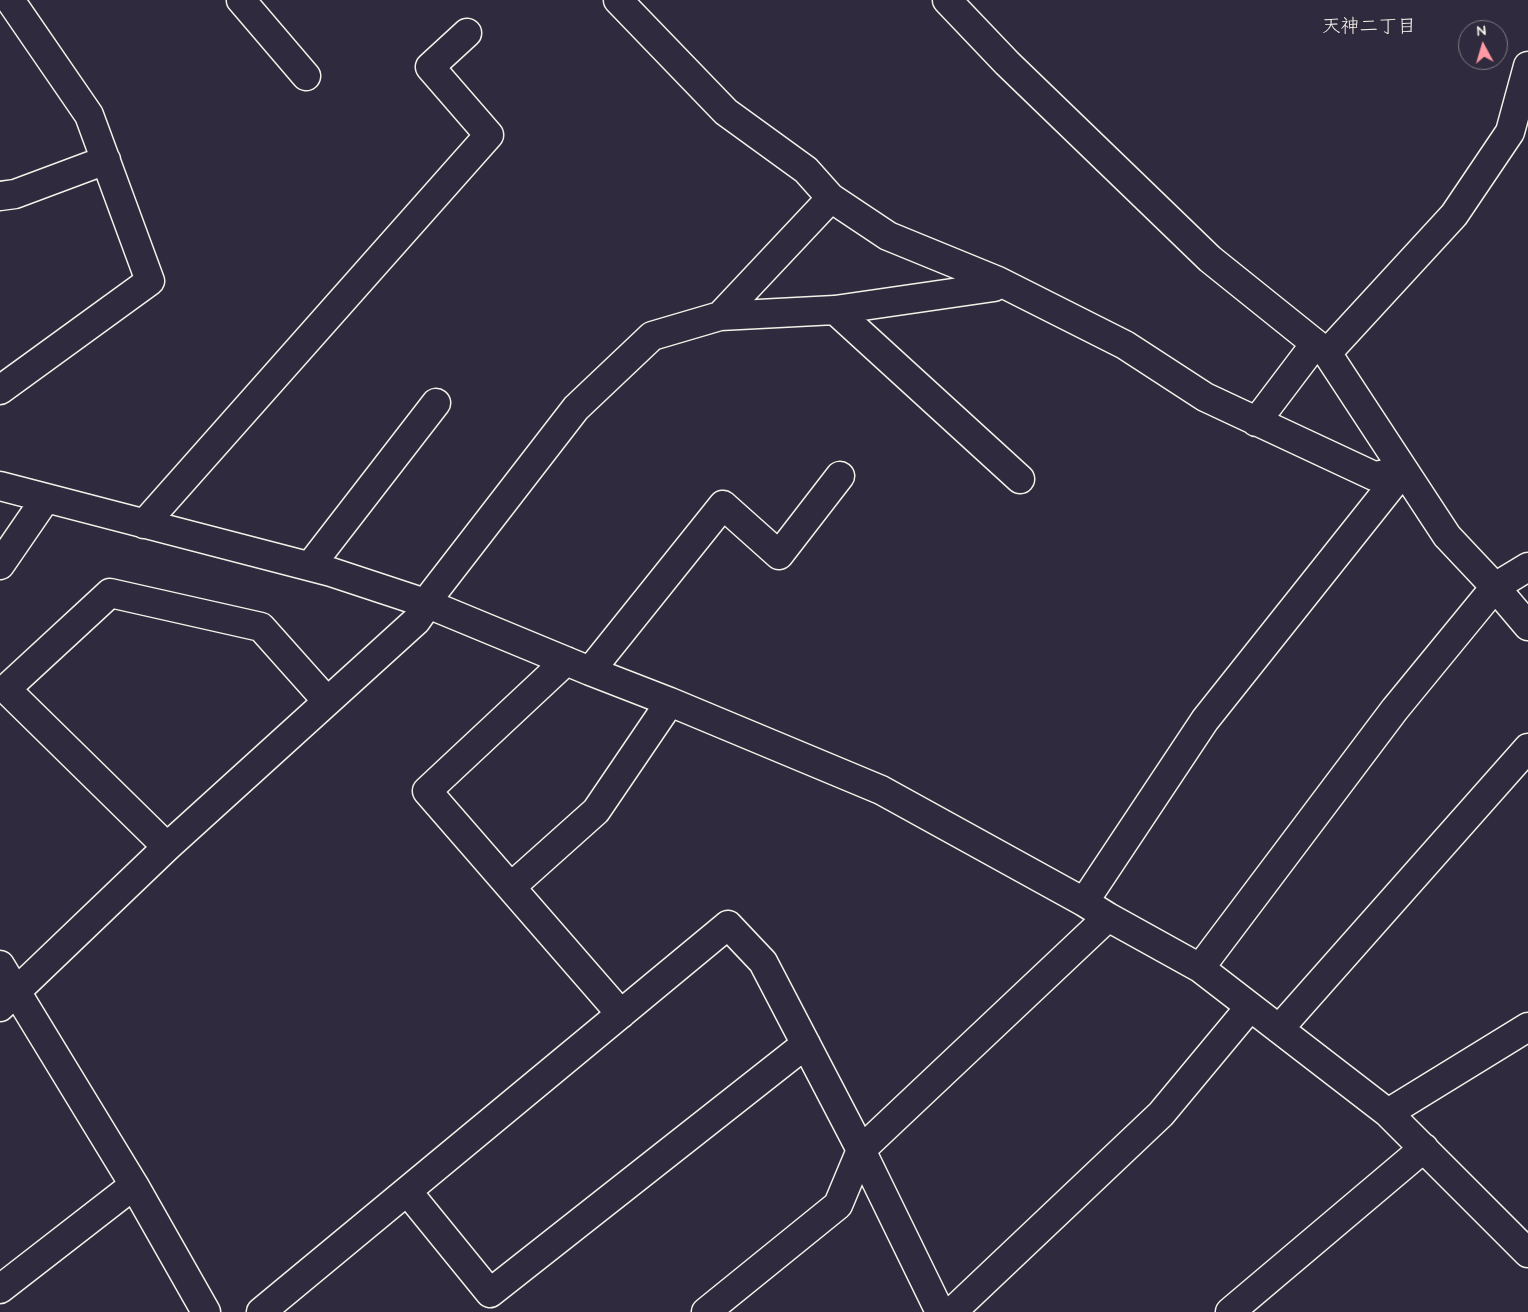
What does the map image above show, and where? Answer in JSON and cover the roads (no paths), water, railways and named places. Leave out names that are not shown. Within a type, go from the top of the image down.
[{"type":"street","points":[[0,390],[150,281],[89,114],[10,0]]},
{"type":"street","points":[[242,0],[306,76]]},
{"type":"street","points":[[618,0],[726,112],[806,170],[831,198],[888,236],[998,281],[1125,345],[1205,397],[1374,476],[1403,471]]},
{"type":"street","points":[[947,0],[1007,63],[1210,259],[1321,348],[1447,536],[1496,587],[1528,626]]},
{"type":"street","points":[[144,524],[489,135],[430,67],[467,33]]},
{"type":"street","points":[[1256,422],[1321,348],[1454,215],[1510,132],[1528,66]]},
{"type":"street","points":[[0,196],[15,194],[106,160]]},
{"type":"street","points":[[720,316],[831,198]]},
{"type":"street","points":[[8,999],[167,847],[416,621],[433,593],[576,408],[652,336],[720,316],[835,310],[994,287],[998,281]]},
{"type":"street","points":[[835,310],[1020,479]]},
{"type":"street","points":[[310,566],[436,403]]},
{"type":"street","points":[[1084,902],[1206,720],[1403,471]]},
{"type":"street","points":[[621,1014],[427,791],[578,666],[723,505],[779,555],[840,476]]},
{"type":"street","points":[[0,486],[310,566],[428,604],[880,790],[1200,968],[1388,1113],[1528,1253]]},
{"type":"street","points":[[0,565],[46,498]]},
{"type":"street","points":[[1200,968],[1394,709],[1496,587],[1528,567]]},
{"type":"street","points":[[167,847],[6,689],[110,593],[261,627],[327,701]]},
{"type":"street","points":[[511,887],[596,811],[670,702]]},
{"type":"street","points":[[1278,1029],[1528,748]]},
{"type":"street","points":[[706,1312],[838,1205],[862,1150],[1108,917]]},
{"type":"street","points":[[261,1312],[728,925],[763,962],[862,1150],[940,1312]]},
{"type":"street","points":[[0,966],[8,999],[134,1185],[206,1312]]},
{"type":"street","points":[[952,1312],[1161,1114],[1250,1007]]},
{"type":"street","points":[[1388,1113],[1528,1027]]},
{"type":"street","points":[[407,1191],[490,1293],[806,1044]]},
{"type":"street","points":[[1230,1312],[1424,1148]]},
{"type":"street","points":[[0,1289],[134,1185]]},
{"type":"district","name":"天神二丁目","points":[[1369,28]]}]
